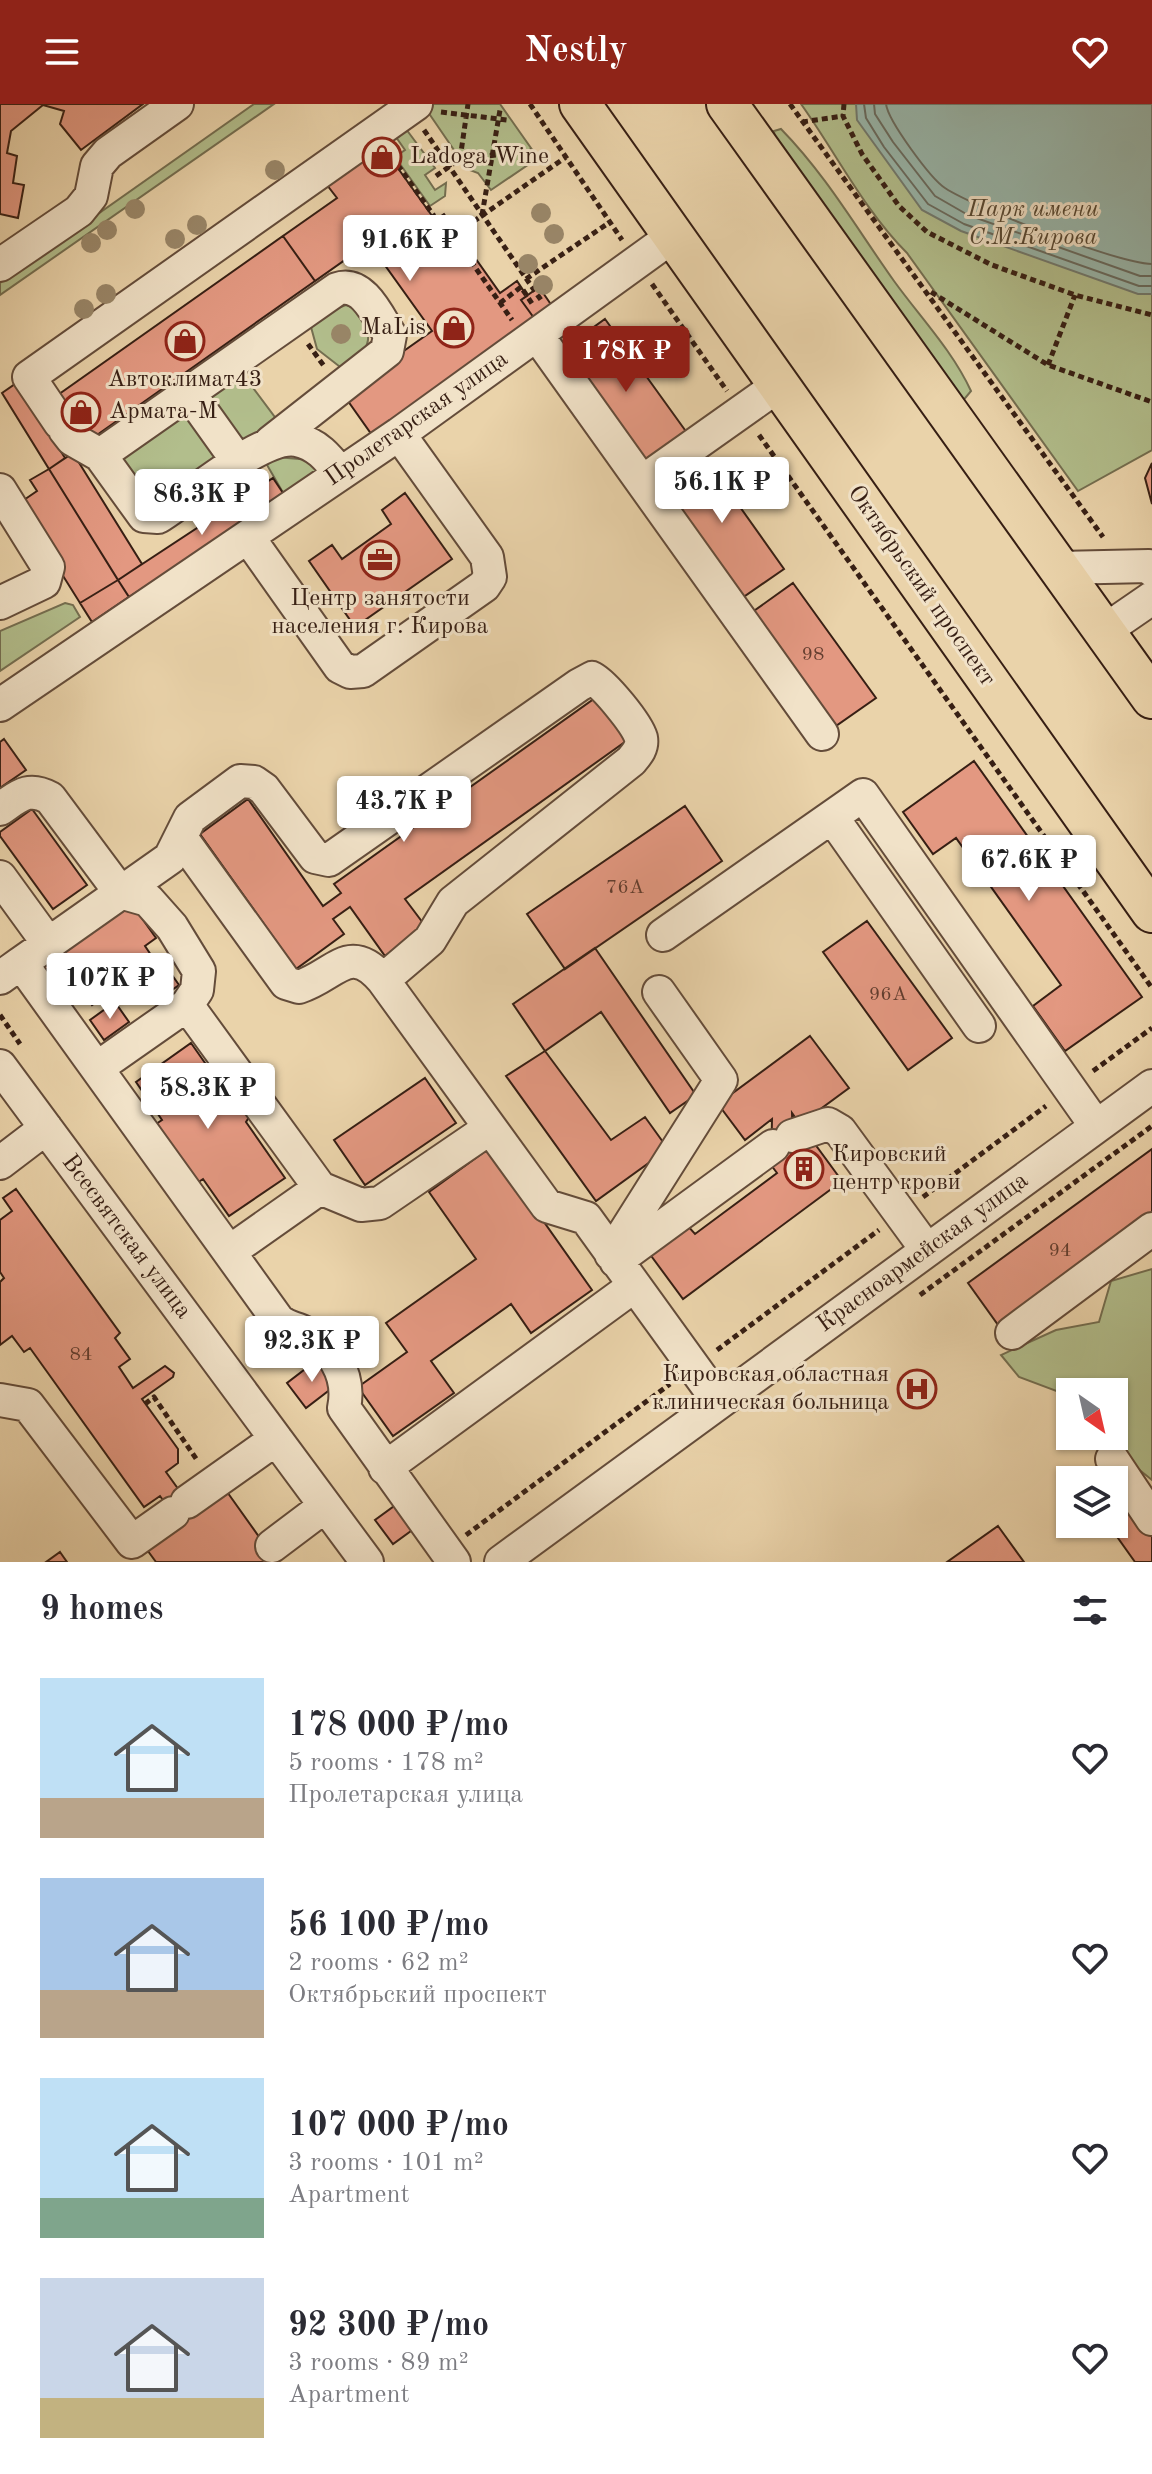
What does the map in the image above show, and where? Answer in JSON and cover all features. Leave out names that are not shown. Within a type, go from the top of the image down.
[{"type":"main road","name":"Октябрьский проспект","points":[[580,104],[1152,912]]},
{"type":"main road","points":[[727,104],[1152,698]]},
{"type":"street","points":[[0,265],[79,211],[91,196],[97,166],[108,153],[177,104]]},
{"type":"street","points":[[100,455],[337,289],[347,286],[363,296],[390,335],[391,343],[376,363],[271,442],[158,517],[144,516],[100,455],[72,439],[29,377],[413,106]]},
{"type":"street","name":"Пролетарская улица","points":[[0,705],[399,434],[526,330],[637,262],[673,236]]},
{"type":"street","points":[[526,330],[642,482],[822,734]]},
{"type":"street","points":[[642,482],[779,385]]},
{"type":"street","points":[[189,393],[239,463]]},
{"type":"street","points":[[248,537],[340,667],[350,672],[363,671],[484,586],[490,577],[487,557],[399,434]]},
{"type":"street","points":[[271,442],[294,439],[311,444],[340,473]]},
{"type":"street","points":[[0,490],[48,567],[44,582],[0,603]]},
{"type":"street","points":[[1059,568],[1138,568]]},
{"type":"street","points":[[1104,631],[1152,598]]},
{"type":"street","points":[[383,980],[430,940],[453,902],[631,761],[640,750],[641,737],[604,684],[592,678],[579,685],[329,860],[315,857],[264,789],[254,782],[240,781],[190,818],[170,858],[10,971],[97,1068],[278,1320],[323,1344],[343,1371],[347,1393],[344,1408],[450,1556]]},
{"type":"street","points":[[0,809],[25,792],[36,790],[50,798],[120,892],[148,900],[172,927],[199,971],[197,990],[187,1005],[97,1068]]},
{"type":"street","points":[[663,935],[863,795],[1096,1126]]},
{"type":"street","points":[[832,817],[979,1026]]},
{"type":"street","points":[[182,839],[286,983],[299,987],[356,960],[367,963],[383,980],[547,1206],[586,1218],[719,1402]]},
{"type":"street","points":[[0,877],[48,943]]},
{"type":"street","points":[[620,1267],[721,1080],[659,992]]},
{"type":"street","points":[[187,1005],[320,1188],[361,1205],[380,1203],[490,1128]]},
{"type":"street","name":"Всесвятская улица","points":[[0,1066],[367,1562]]},
{"type":"street","name":"Красноармейская улица","points":[[501,1562],[1152,1086]]},
{"type":"street","points":[[385,1468],[620,1267],[783,1141],[828,1124],[840,1131],[927,1250]]},
{"type":"street","points":[[0,1163],[46,1128]]},
{"type":"street","points":[[229,1252],[320,1188]]},
{"type":"street","points":[[1012,1333],[1152,1229]]},
{"type":"street","points":[[0,1400],[28,1405],[132,1542],[276,1439]]},
{"type":"street","points":[[1112,1459],[1152,1519]]},
{"type":"street","points":[[272,1546],[325,1506]]},
{"type":"path","points":[[460,159],[468,104]]},
{"type":"path","points":[[530,104],[637,262],[1152,988]]},
{"type":"path","points":[[790,104],[1138,568]]},
{"type":"path","points":[[844,104],[843,116],[862,154],[899,206],[927,232],[992,265],[1075,295],[1152,315]]},
{"type":"path","points":[[413,106],[507,120]]},
{"type":"path","points":[[413,106],[449,167],[542,302]]},
{"type":"path","points":[[482,216],[500,110]]},
{"type":"path","points":[[802,122],[843,116]]},
{"type":"path","points":[[375,133],[434,216]]},
{"type":"path","points":[[436,176],[460,159],[531,151]]},
{"type":"path","points":[[457,233],[566,157]]},
{"type":"path","points":[[442,220],[500,303],[526,330]]},
{"type":"path","points":[[526,279],[610,222]]},
{"type":"path","points":[[500,303],[521,287],[527,296]]},
{"type":"path","points":[[927,290],[1048,365],[1152,402]]},
{"type":"path","points":[[1048,365],[1075,295]]},
{"type":"path","points":[[292,321],[341,390]]},
{"type":"path","points":[[450,1556],[693,1367],[1152,1028]]},
{"type":"path","points":[[145,1404],[154,1397],[192,1453]]},
{"type":"green space","points":[[254,104],[274,104],[0,295],[0,283]]},
{"type":"green space","points":[[428,104],[500,104],[538,158],[491,190],[478,173],[467,169],[428,112]]},
{"type":"green space","name":"Парк имени С.М.Кирова","points":[[801,104],[1152,104],[1152,450],[1078,491],[907,253],[864,200]]},
{"type":"green space","points":[[406,129],[435,168],[425,175],[435,190],[446,183],[445,196],[430,206],[395,157],[405,150],[391,130]]},
{"type":"green space","points":[[781,129],[827,184],[955,362],[971,391],[962,402],[777,155],[774,131]]},
{"type":"green space","points":[[346,305],[362,311],[368,338],[364,350],[344,370],[317,349],[311,327],[322,314]]},
{"type":"green space","points":[[236,379],[248,381],[277,420],[264,432],[233,445],[206,406],[216,384]]},
{"type":"green space","points":[[185,408],[224,454],[152,505],[117,458]]},
{"type":"green space","points":[[275,457],[324,461],[326,465],[285,496],[267,465]]},
{"type":"green space","points":[[65,603],[73,605],[80,617],[0,671],[0,631]]},
{"type":"green space","points":[[1152,1269],[1152,1480],[1115,1450],[1128,1450],[1128,1378],[1056,1378],[1056,1391],[1019,1377],[1001,1355],[1056,1330],[1099,1322],[1111,1281]]},
{"type":"water","points":[[856,104],[1152,104],[1152,294],[1138,294],[961,231],[922,210],[857,120]]},
{"type":"building","points":[[0,104],[143,104],[81,150],[60,124],[64,111],[43,105],[11,131],[7,153],[17,156],[13,183],[24,185],[18,218],[0,214]]},
{"type":"building","points":[[382,146],[435,220],[444,214],[500,293],[517,281],[527,296],[521,300],[534,318],[372,435],[343,394],[432,331],[369,243],[315,281],[283,236],[337,198],[327,185]]},
{"type":"building","points":[[283,236],[315,281],[87,442],[55,397]]},
{"type":"building","points":[[539,287],[552,306],[534,318],[521,300]]},
{"type":"building","points":[[605,319],[690,437],[646,468],[562,350]]},
{"type":"building","points":[[18,382],[65,458],[49,469],[2,393]]},
{"type":"building","points":[[701,452],[784,569],[742,598],[660,482]]},
{"type":"building","points":[[73,453],[142,564],[118,580],[49,469]]},
{"type":"building","points":[[1152,463],[1152,504],[1145,478]]},
{"type":"building","points":[[49,469],[118,580],[80,603],[18,504],[37,491],[30,480]]},
{"type":"building","points":[[273,478],[285,496],[129,597],[118,580]]},
{"type":"building","name":"Центр занятости населения г. Кирова","points":[[405,493],[452,559],[355,627],[309,561],[332,545],[342,559],[391,524],[382,510]]},
{"type":"building","points":[[118,580],[129,597],[92,622],[80,603]]},
{"type":"building","points":[[793,583],[876,698],[833,728],[751,613]]},
{"type":"building","points":[[598,696],[629,739],[405,899],[426,927],[385,956],[350,907],[333,919],[344,934],[296,969],[200,834],[248,799],[323,906],[341,893],[334,884]]},
{"type":"building","points":[[4,739],[26,770],[0,788],[0,742]]},
{"type":"building","points":[[974,761],[1142,997],[1065,1051],[1033,1006],[1061,985],[956,838],[933,854],[903,812]]},
{"type":"building","points":[[685,806],[722,861],[565,969],[527,914]]},
{"type":"building","points":[[32,809],[87,885],[53,909],[0,836],[0,832]]},
{"type":"building","points":[[131,903],[156,938],[145,946],[155,961],[92,1005],[81,990],[65,1001],[41,967]]},
{"type":"building","points":[[867,921],[952,1038],[908,1070],[823,952]]},
{"type":"building","points":[[595,948],[696,1095],[670,1113],[601,1012],[545,1051],[513,1004]]},
{"type":"building","points":[[165,965],[179,985],[154,1003],[140,983]]},
{"type":"building","points":[[115,1002],[129,1022],[104,1040],[90,1020]]},
{"type":"building","name":"Кировский центр крови","points":[[810,1036],[849,1088],[800,1124],[792,1113],[793,1149],[809,1136],[842,1181],[683,1299],[649,1253],[687,1225],[695,1234],[777,1173],[771,1165],[772,1119],[745,1140],[718,1104]]},
{"type":"building","points":[[191,1043],[231,1100],[239,1097],[251,1114],[246,1122],[285,1178],[229,1216],[203,1179],[191,1187],[150,1128],[162,1120],[136,1082]]},
{"type":"building","points":[[545,1051],[611,1140],[645,1117],[668,1149],[596,1201],[506,1076]]},
{"type":"building","points":[[425,1078],[456,1123],[365,1185],[334,1140]]},
{"type":"building","points":[[491,1147],[592,1290],[531,1333],[511,1304],[431,1361],[454,1393],[393,1436],[358,1387],[407,1352],[386,1323],[476,1259],[429,1192]]},
{"type":"building","points":[[1152,1149],[1152,1219],[1001,1329],[968,1283]]},
{"type":"building","points":[[16,1189],[120,1333],[115,1338],[130,1359],[119,1367],[133,1388],[165,1366],[174,1373],[173,1377],[142,1399],[178,1449],[178,1463],[166,1472],[194,1511],[179,1522],[160,1496],[144,1507],[30,1348],[24,1352],[12,1336],[0,1345],[0,1282],[4,1278],[0,1272],[0,1220],[12,1211],[3,1198]]},
{"type":"building","points":[[317,1360],[336,1385],[306,1408],[287,1383]]},
{"type":"building","points":[[225,1489],[277,1562],[156,1562],[145,1547]]},
{"type":"building","points":[[1128,1501],[1152,1536],[1152,1562],[1135,1562],[1118,1538],[1128,1538]]},
{"type":"building","points":[[397,1504],[415,1528],[393,1544],[375,1520]]},
{"type":"building","points":[[998,1526],[1024,1562],[947,1562]]},
{"type":"building","points":[[60,1552],[67,1562],[46,1562]]},
{"type":"place","name":"Ladoga Wine","points":[[382,157]]},
{"type":"place","name":"MaLis","points":[[454,328]]},
{"type":"place","name":"Автоклимат43","points":[[185,341]]},
{"type":"place","name":"Армата-М","points":[[81,412]]},
{"type":"place","name":"Центр занятости населения г. Кирова","points":[[380,560]]},
{"type":"place","name":"Кировский центр крови","points":[[804,1169]]},
{"type":"place","name":"Кировская областная клиническая больница","points":[[917,1389]]}]
